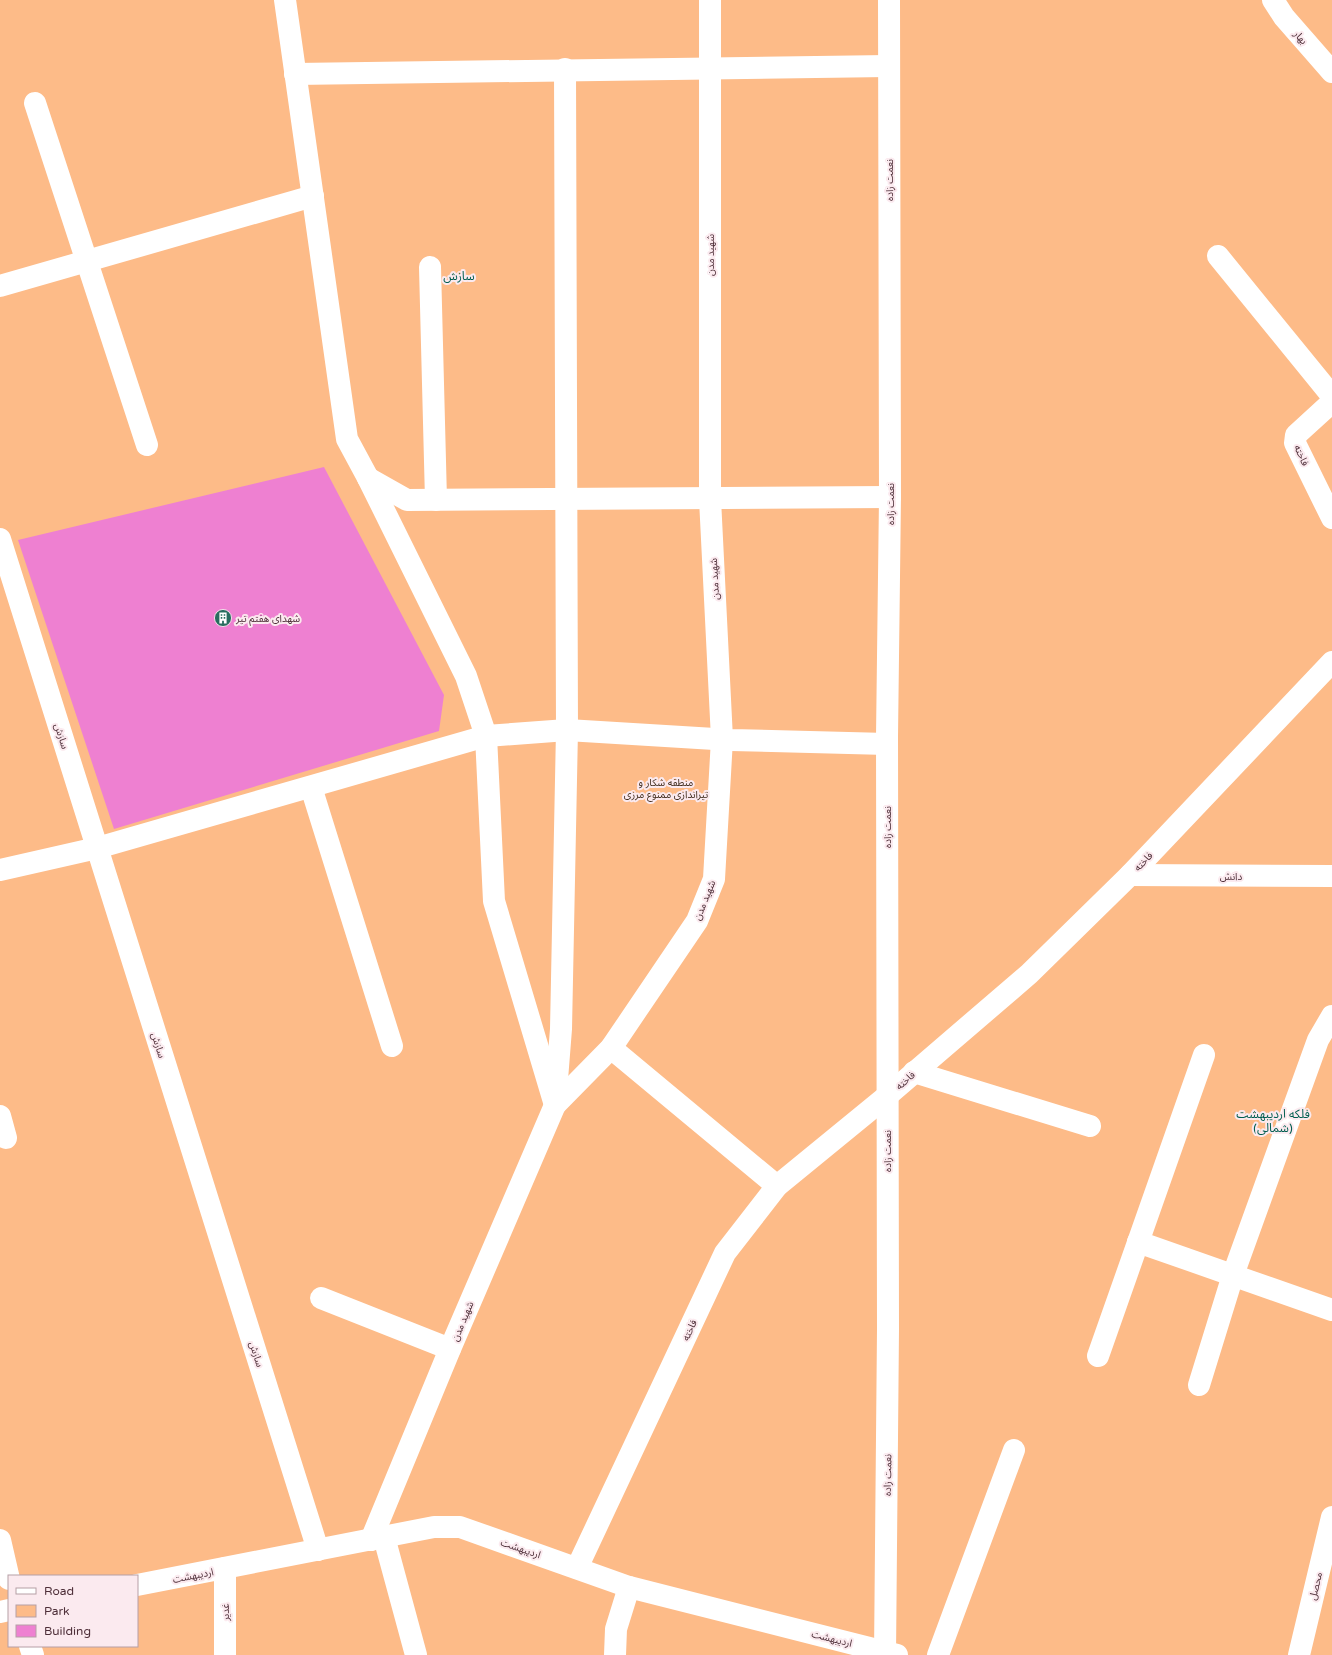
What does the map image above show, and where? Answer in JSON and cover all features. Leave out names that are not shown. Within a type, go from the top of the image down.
[{"type":"street","points":[[285,0],[347,439],[368,478],[466,676],[486,736],[494,902],[555,1105]]},
{"type":"street","name":"شهید مدن","points":[[555,1105],[611,1048],[697,921],[714,879],[722,740],[710,499],[710,0]]},
{"type":"street","name":"نعمت زاده","points":[[889,0],[890,497],[887,744],[889,1654]]},
{"type":"street","name":"بهار","points":[[1273,0],[1284,17],[1332,72]]},
{"type":"street","points":[[295,74],[565,69],[888,66]]},
{"type":"street","name":"شهید مدن","points":[[377,1538],[450,1349],[555,1105],[561,1029],[567,730],[565,69]]},
{"type":"street","points":[[35,103],[147,445]]},
{"type":"street","points":[[0,286],[313,196]]},
{"type":"street","points":[[1218,256],[1332,396]]},
{"type":"street","points":[[430,267],[436,500]]},
{"type":"street","name":"فاخته","points":[[1332,402],[1296,436],[1295,442],[1332,518]]},
{"type":"street","points":[[368,478],[407,500],[890,497]]},
{"type":"street","name":"سازش","points":[[0,539],[318,1550]]},
{"type":"street","name":"فاخته","points":[[577,1568],[725,1253],[777,1186],[887,1096],[1029,974],[1130,875],[1332,662]]},
{"type":"street","points":[[0,870],[97,848],[486,736],[567,730],[722,740],[887,744]]},
{"type":"street","points":[[311,786],[392,1046]]},
{"type":"street","name":"دانش","points":[[1130,875],[1332,876]]},
{"type":"street","points":[[1198,1385],[1233,1275],[1318,1040],[1332,1016]]},
{"type":"street","points":[[611,1048],[777,1186]]},
{"type":"street","points":[[1098,1356],[1204,1055]]},
{"type":"street","points":[[914,1072],[1090,1126]]},
{"type":"street","points":[[0,1116],[6,1138]]},
{"type":"street","points":[[1138,1242],[1332,1310]]},
{"type":"street","points":[[321,1298],[450,1349]]},
{"type":"street","points":[[938,1655],[1014,1450]]},
{"type":"street","name":"محصل","points":[[1299,1655],[1332,1517]]},
{"type":"street","name":"اردیبهشت","points":[[138,1586],[434,1527],[460,1527],[629,1587],[889,1654]]},
{"type":"street","points":[[377,1538],[416,1655]]},
{"type":"street","points":[[0,1540],[8,1575]]},
{"type":"street","name":"غدیر","points":[[224,1655],[225,1568]]},
{"type":"street","points":[[615,1655],[616,1630],[629,1587]]},
{"type":"green space","name":"منطقه شکار و تیراندازی ممنوع مرزی","points":[[0,0],[1332,0],[1332,1655],[0,1655]]},
{"type":"building","name":"شهدای هفتم تیر","points":[[324,467],[444,695],[439,731],[114,829],[18,540]]},
{"type":"place","name":"شهدای هفتم تیر","points":[[223,618]]},
{"type":"district","name":"سازش","points":[[459,276]]},
{"type":"district","name":"فلکه اردیبهشت (شمالی)","points":[[1273,1121]]}]
